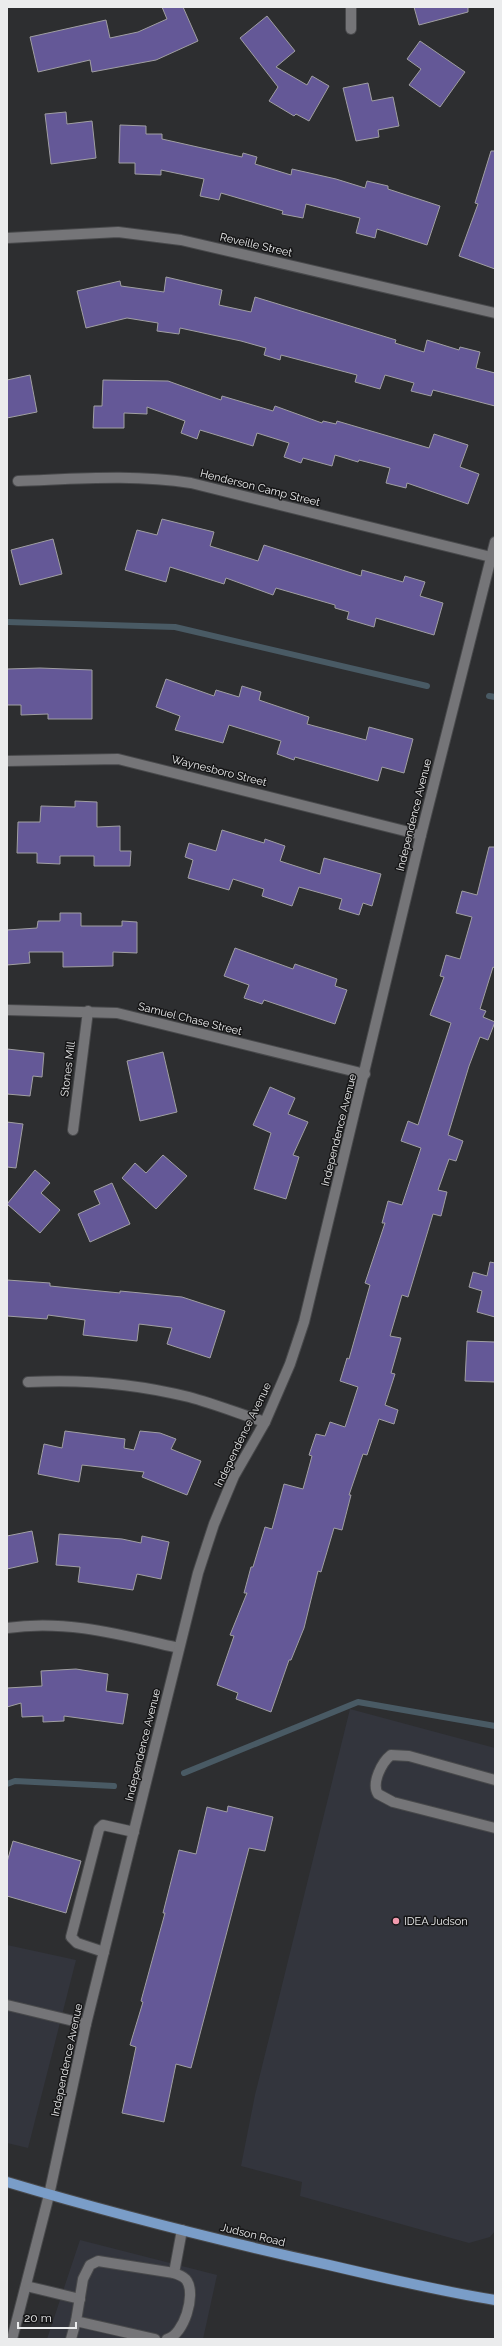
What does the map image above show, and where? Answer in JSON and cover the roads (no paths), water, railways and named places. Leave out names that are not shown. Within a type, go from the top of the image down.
[{"type":"main road","name":"Judson Road","points":[[7,2182],[116,2214],[182,2230],[458,2294],[495,2300]]},
{"type":"street","points":[[351,7],[351,29]]},
{"type":"street","name":"Reveille Street","points":[[7,238],[118,232],[181,240],[495,313]]},
{"type":"street","name":"Henderson Camp Street","points":[[18,481],[128,477],[191,483],[491,557]]},
{"type":"street","name":"Independence Avenue","points":[[12,2339],[48,2194],[86,2024],[179,1648],[214,1524],[234,1476],[265,1422],[290,1364],[304,1322],[421,835],[495,542]]},
{"type":"street","name":"Waynesboro Street","points":[[7,761],[118,759],[421,835]]},
{"type":"street","name":"Samuel Chase Street","points":[[7,1010],[88,1011],[117,1013],[364,1074]]},
{"type":"street","name":"Stones Mill","points":[[73,1130],[88,1011]]},
{"type":"street","points":[[28,1382],[63,1380],[126,1385],[189,1397],[265,1422]]},
{"type":"street","points":[[7,1628],[27,1625],[93,1628],[179,1648]]},
{"type":"street","points":[[495,1780],[409,1756],[391,1754],[385,1760],[375,1783],[378,1794],[393,1802],[495,1828]]},
{"type":"street","points":[[104,1952],[77,1944],[71,1937],[99,1829],[103,1825],[134,1832]]},
{"type":"street","points":[[7,2005],[86,2024]]},
{"type":"street","points":[[174,2272],[182,2230]]},
{"type":"street","points":[[71,2339],[76,2321],[83,2279],[90,2265],[98,2261],[174,2272],[188,2282],[190,2291],[181,2328],[174,2337],[167,2339]]},
{"type":"street","points":[[26,2286],[80,2299]]},
{"type":"street","points":[[76,2321],[155,2339]]},
{"type":"waterway","points":[[7,622],[175,627],[427,686]]},
{"type":"waterway","points":[[489,696],[495,697]]},
{"type":"waterway","points":[[184,1773],[358,1702],[495,1726]]},
{"type":"waterway","points":[[7,1784],[15,1781],[114,1786]]},
{"type":"place","name":"IDEA Judson","points":[[396,1921]]}]
